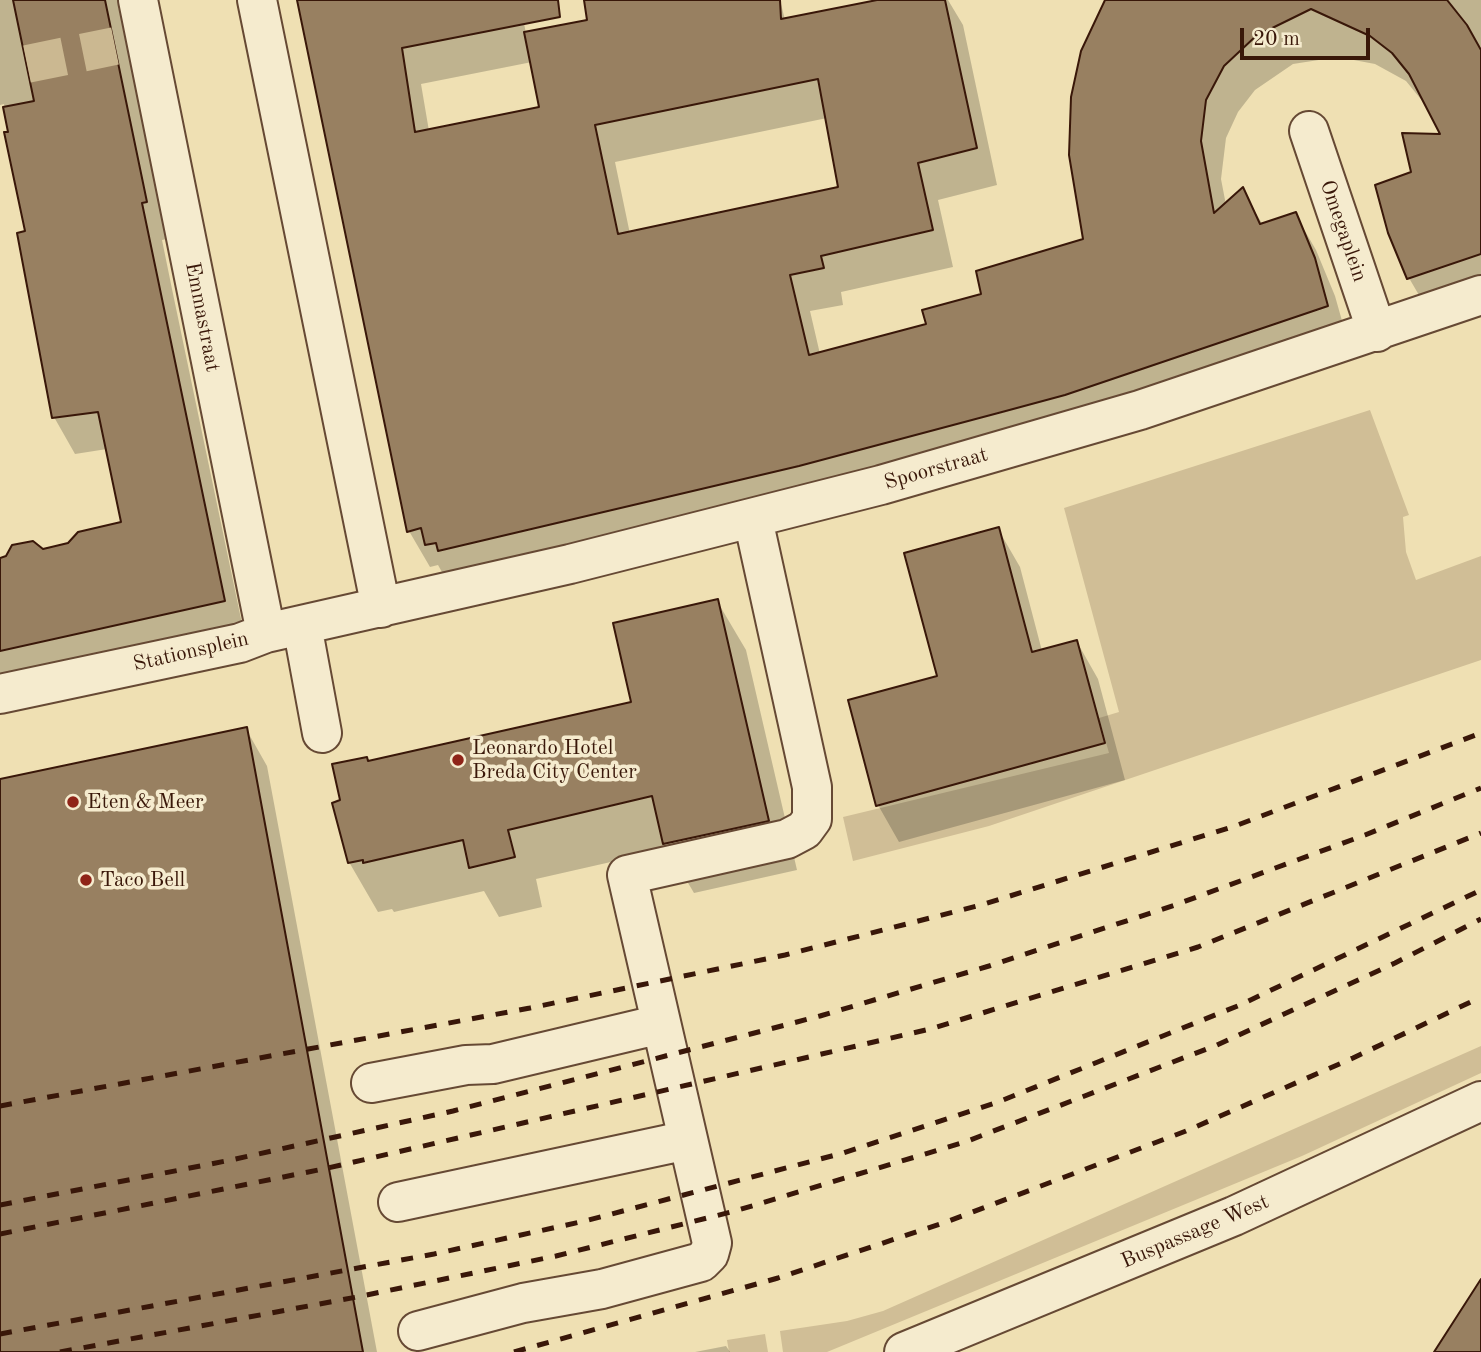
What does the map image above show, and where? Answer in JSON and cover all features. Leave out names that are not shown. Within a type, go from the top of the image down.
[{"type":"street","name":"Emmastraat","points":[[138,0],[130,43],[284,629],[322,733]]},
{"type":"street","points":[[257,0],[381,608]]},
{"type":"street","name":"Omegaplein","points":[[1309,131],[1377,332]]},
{"type":"street","name":"Spoorstraat","points":[[381,608],[752,519],[1140,410],[1481,295]]},
{"type":"street","points":[[418,1331],[523,1303],[602,1289],[706,1258],[712,1243],[627,875],[787,839],[804,831],[812,819],[812,787],[752,519]]},
{"type":"street","name":"Stationsplein","points":[[0,694],[240,643],[284,629],[381,608]]},
{"type":"street","points":[[371,1083],[466,1065],[493,1064],[661,1024]]},
{"type":"street","name":"Buspassage West","points":[[904,1352],[1234,1216],[1481,1101]]},
{"type":"street","points":[[398,1202],[688,1140]]},
{"type":"shaded area","points":[[1370,410],[1409,515],[1403,517],[1406,552],[1416,580],[1481,556],[1481,660],[989,826],[853,861],[843,817],[1109,753],[1099,718],[1119,712],[1064,508]]},
{"type":"shaded area","points":[[1481,1046],[1481,1073],[1302,1156],[827,1352],[783,1352],[780,1331],[847,1321],[883,1311]]},
{"type":"shaded area","points":[[765,1334],[768,1352],[729,1352],[727,1340]]},
{"type":"building","points":[[13,0],[105,0],[147,202],[142,203],[225,601],[0,651],[0,558],[6,556],[12,545],[33,541],[43,549],[68,543],[78,532],[121,522],[98,412],[52,418],[17,233],[25,231],[4,132],[8,132],[3,107],[34,101]]},
{"type":"building","points":[[297,0],[558,0],[560,17],[402,48],[415,132],[539,107],[524,32],[587,20],[584,0],[780,0],[781,19],[877,0],[945,0],[977,148],[918,163],[933,230],[821,256],[824,268],[790,275],[809,355],[926,324],[922,310],[981,294],[976,271],[1083,239],[1069,155],[1071,97],[1081,51],[1105,0],[1447,0],[1467,25],[1481,50],[1481,254],[1407,279],[1388,233],[1375,185],[1411,172],[1402,133],[1440,134],[1409,74],[1392,53],[1370,36],[1311,9],[1256,36],[1224,66],[1206,100],[1201,141],[1214,213],[1243,187],[1260,224],[1296,212],[1315,258],[1328,306],[1065,395],[799,466],[438,551],[436,543],[425,545],[421,528],[407,532]],"holes":[[[818,79],[838,187],[618,234],[595,125]]]},
{"type":"building","points":[[999,527],[1032,652],[1077,640],[1105,743],[876,806],[848,700],[937,676],[904,553]]},
{"type":"building","points":[[718,599],[769,821],[663,844],[652,796],[508,830],[515,857],[469,868],[463,840],[363,863],[363,860],[348,863],[332,803],[340,800],[332,764],[367,757],[368,761],[631,702],[613,623]]},
{"type":"building","points":[[247,727],[363,1352],[0,1352],[0,779]]},
{"type":"building","points":[[1481,1279],[1481,1352],[1434,1352]]},
{"type":"tunnel","points":[[27,64],[115,46]]},
{"type":"railway","points":[[0,1106],[530,1008],[785,955],[981,905],[1235,826],[1481,733]]},
{"type":"railway","points":[[0,1205],[231,1160],[453,1111],[820,1016],[989,966],[1175,905],[1365,835],[1481,788]]},
{"type":"railway","points":[[0,1234],[328,1168],[930,1029],[1198,947],[1481,833]]},
{"type":"railway","points":[[0,1334],[434,1254],[585,1221],[843,1153],[998,1102],[1240,1005],[1481,890]]},
{"type":"railway","points":[[60,1352],[357,1297],[556,1256],[735,1211],[965,1142],[1217,1045],[1395,963],[1481,919]]},
{"type":"railway","points":[[514,1352],[778,1278],[946,1222],[1186,1131],[1353,1058],[1481,997]]},
{"type":"place","name":"Leonardo Hotel Breda City Center","points":[[458,760]]},
{"type":"place","name":"Eten & Meer","points":[[73,802]]},
{"type":"place","name":"Taco Bell","points":[[86,880]]}]
